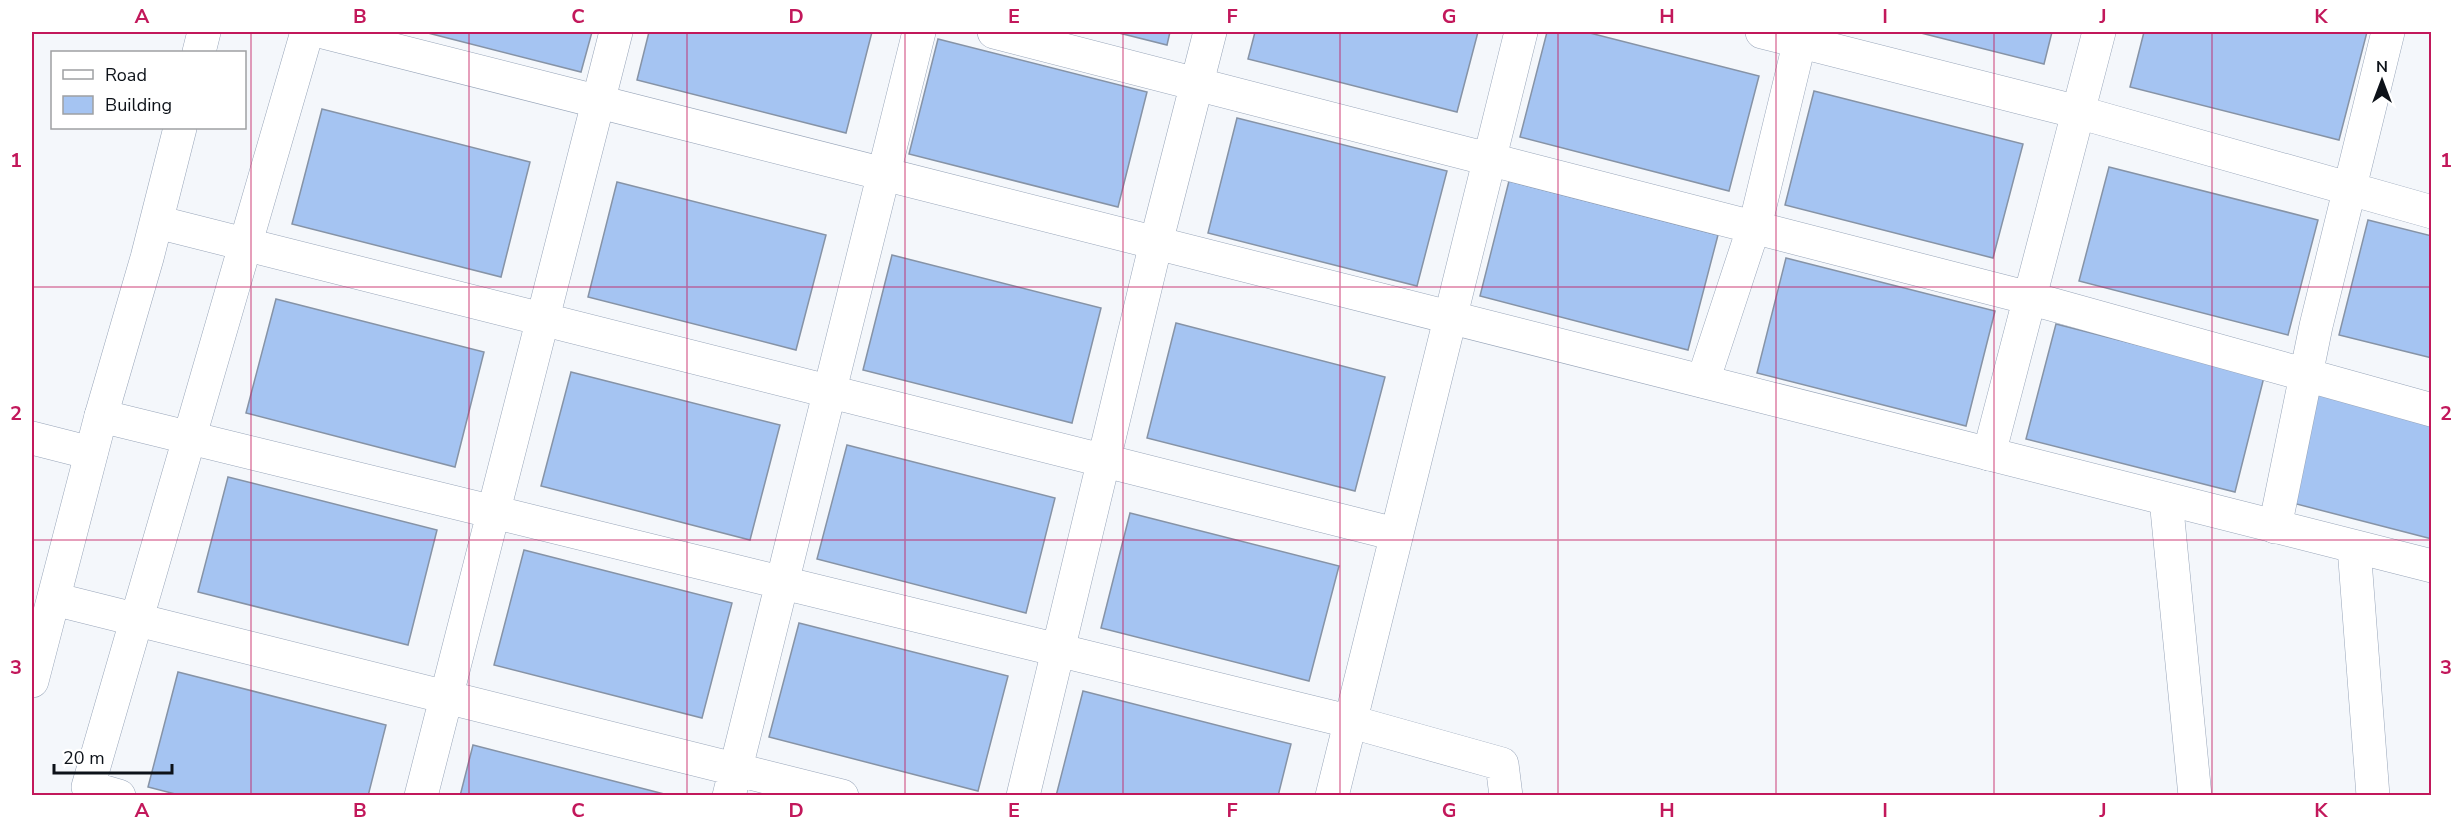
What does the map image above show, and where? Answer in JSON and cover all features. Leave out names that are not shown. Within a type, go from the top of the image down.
[{"type":"street","points":[[199,51],[204,32]]},
{"type":"street","points":[[119,795],[88,787],[307,32]]},
{"type":"street","points":[[323,32],[2432,566]]},
{"type":"street","points":[[421,795],[616,32]]},
{"type":"street","points":[[732,782],[919,32]]},
{"type":"street","points":[[994,32],[2029,298],[2432,410]]},
{"type":"street","points":[[1023,795],[1156,243],[1210,32]]},
{"type":"street","points":[[1332,795],[1352,722],[1395,534],[1521,32]]},
{"type":"street","points":[[1762,32],[1801,36],[2432,212]]},
{"type":"street","points":[[1989,454],[2099,32]]},
{"type":"street","points":[[2275,527],[2306,375],[2388,32]]},
{"type":"street","points":[[1703,381],[1754,227],[1801,36]]},
{"type":"street","points":[[32,681],[101,416],[180,129]]},
{"type":"street","points":[[156,222],[1395,534]]},
{"type":"street","points":[[101,416],[1352,722],[1502,764],[1506,795]]},
{"type":"street","points":[[32,438],[92,453]]},
{"type":"street","points":[[2166,499],[2195,795]]},
{"type":"street","points":[[2354,547],[2373,795]]},
{"type":"street","points":[[54,599],[447,697],[732,782],[842,795]]},
{"type":"building","points":[[424,32],[592,32],[581,72]]},
{"type":"building","points":[[649,32],[872,32],[846,133],[637,80]]},
{"type":"building","points":[[1115,32],[1170,32],[1167,45]]},
{"type":"building","points":[[1255,32],[1478,32],[1457,112],[1248,59]]},
{"type":"building","points":[[1547,32],[1586,32],[1759,76],[1729,191],[1520,137]]},
{"type":"building","points":[[1917,32],[2052,32],[2044,64]]},
{"type":"building","points":[[2144,32],[2367,32],[2339,140],[2130,87]]},
{"type":"building","points":[[938,39],[1147,92],[1118,207],[909,154]]},
{"type":"building","points":[[1814,91],[2023,144],[1993,258],[1785,205]]},
{"type":"building","points":[[322,109],[530,162],[501,277],[292,224]]},
{"type":"building","points":[[1237,118],[1447,171],[1417,286],[1208,233]]},
{"type":"building","points":[[2109,167],[2318,220],[2288,335],[2079,281]]},
{"type":"building","points":[[1509,181],[1718,235],[1688,350],[1480,296]]},
{"type":"building","points":[[617,182],[826,235],[796,350],[588,297]]},
{"type":"building","points":[[2368,220],[2432,236],[2432,358],[2339,335]]},
{"type":"building","points":[[892,255],[1101,308],[1072,423],[863,370]]},
{"type":"building","points":[[1786,258],[1995,311],[1966,426],[1757,373]]},
{"type":"building","points":[[276,299],[484,352],[455,467],[246,413]]},
{"type":"building","points":[[1176,323],[1385,377],[1355,491],[1147,438]]},
{"type":"building","points":[[2056,324],[2264,377],[2235,492],[2026,439]]},
{"type":"building","points":[[571,372],[780,425],[750,540],[541,486]]},
{"type":"building","points":[[2315,387],[2432,417],[2432,539],[2285,501]]},
{"type":"building","points":[[847,445],[1055,498],[1026,613],[817,559]]},
{"type":"building","points":[[228,477],[437,530],[408,645],[198,592]]},
{"type":"building","points":[[1130,513],[1339,566],[1309,681],[1101,628]]},
{"type":"building","points":[[524,550],[732,603],[702,718],[494,665]]},
{"type":"building","points":[[799,623],[1008,676],[978,791],[769,737]]},
{"type":"building","points":[[178,672],[386,725],[368,796],[183,796],[148,787]]},
{"type":"building","points":[[1083,691],[1291,744],[1278,796],[1056,796]]},
{"type":"building","points":[[473,745],[672,796],[460,796]]}]
